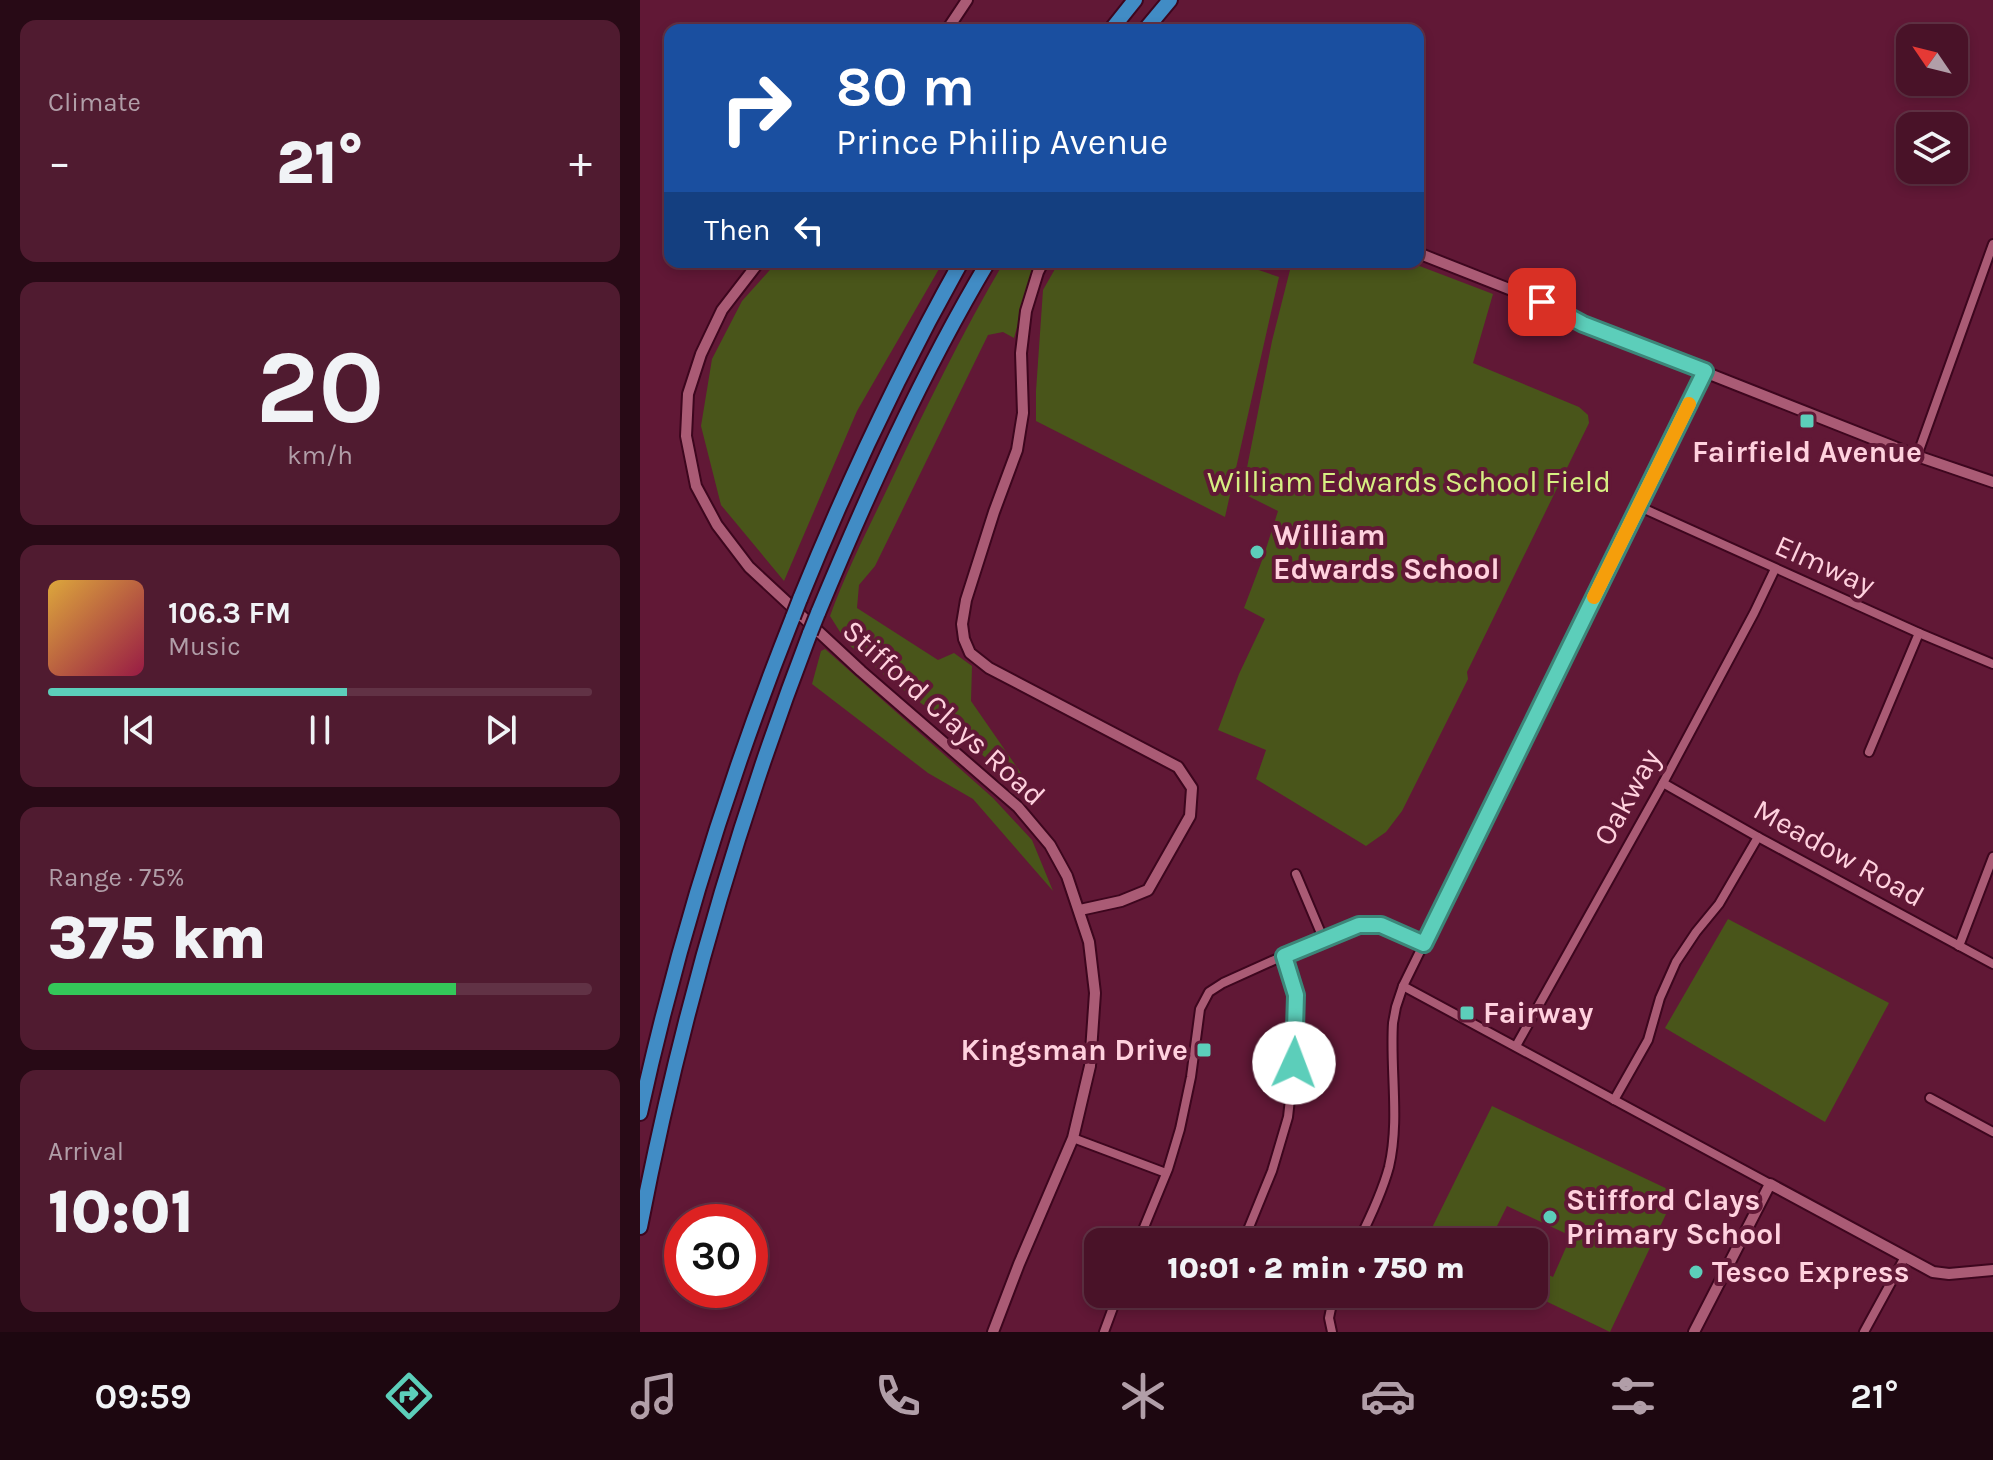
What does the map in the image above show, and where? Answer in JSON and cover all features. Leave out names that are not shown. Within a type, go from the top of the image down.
[{"type":"highway","points":[[1116,24],[1135,0]]},
{"type":"highway","points":[[1150,24],[1170,0]]},
{"type":"highway","points":[[640,1113],[696,895],[767,684],[840,504],[885,406],[958,268]]},
{"type":"highway","points":[[640,1227],[681,1036],[716,907],[766,751],[818,613],[898,429],[985,268]]},
{"type":"street","points":[[951,24],[967,0]]},
{"type":"street","points":[[1917,456],[1988,272],[1993,244]]},
{"type":"street","points":[[1424,255],[1542,302],[1583,324],[1917,456],[1993,482]]},
{"type":"street","name":"Stifford Clays Road","points":[[754,268],[722,310],[701,354],[688,394],[686,436],[696,486],[717,525],[749,567],[861,671],[1018,807],[1050,845],[1067,876],[1089,942],[1095,993],[1090,1066],[1073,1138],[993,1332]]},
{"type":"street","points":[[1040,268],[1026,311],[1021,353],[1023,413],[1017,450],[966,600],[962,624],[964,639],[970,653],[989,668],[1178,767],[1192,788],[1190,816],[1148,890],[1121,901],[1080,910]]},
{"type":"street","points":[[1365,1228],[1378,1199],[1393,1144],[1393,1023],[1403,986],[1705,371]]},
{"type":"street","name":"Elmway","points":[[1638,506],[1993,664]]},
{"type":"street","name":"Oakway","points":[[1516,1046],[1663,783],[1775,569]]},
{"type":"street","points":[[1869,752],[1919,633]]},
{"type":"street","name":"Meadow Road","points":[[1663,783],[1993,964]]},
{"type":"street","points":[[1614,1100],[1648,1040],[1660,998],[1676,962],[1719,904],[1758,837]]},
{"type":"street","points":[[1959,946],[1993,857]]},
{"type":"street","points":[[1296,874],[1323,938]]},
{"type":"street","points":[[1144,1228],[1180,1129],[1200,1009],[1209,992],[1323,938],[1359,925],[1391,928],[1424,944]]},
{"type":"street","points":[[1248,1228],[1276,1158],[1288,1117],[1294,1063],[1296,995],[1284,956]]},
{"type":"street","points":[[1403,986],[1933,1272],[1949,1274],[1993,1270]]},
{"type":"street","points":[[1930,1098],[1993,1132]]},
{"type":"street","points":[[1073,1138],[1166,1173]]},
{"type":"street","points":[[1694,1332],[1770,1184]]},
{"type":"street","points":[[1864,1332],[1905,1257]]},
{"type":"street","points":[[1104,1332],[1113,1308]]},
{"type":"street","points":[[1331,1308],[1329,1318],[1332,1332]]},
{"type":"green space","points":[[772,268],[940,268],[857,411],[784,581],[721,505],[701,426],[712,359],[742,301]]},
{"type":"green space","points":[[1001,268],[1035,268],[1014,338],[1003,332],[988,335],[875,566],[859,585],[857,608],[938,660],[954,653],[972,666],[971,701],[1041,802],[1015,786],[953,727],[847,643],[830,616],[859,547]]},
{"type":"green space","points":[[1056,268],[1253,268],[1279,277],[1225,517],[1036,421],[1043,290]]},
{"type":"green space","name":"William Edwards School Field","points":[[1290,268],[1424,268],[1493,294],[1473,363],[1579,407],[1588,415],[1589,423],[1402,811],[1386,832],[1366,846],[1256,779],[1266,750],[1218,730],[1239,674],[1265,619],[1244,608],[1278,511],[1242,493],[1272,341]]},
{"type":"green space","points":[[825,649],[993,798],[1032,840],[1053,891],[973,799],[928,773],[812,684],[821,651]]},
{"type":"green space","points":[[1728,919],[1889,1003],[1825,1122],[1665,1028]]},
{"type":"green space","name":"Stifford Clays Primary School","points":[[1492,1106],[1676,1193],[1610,1332],[1548,1302],[1548,1275],[1553,1277],[1571,1236],[1507,1206],[1496,1228],[1432,1228]]},
{"type":"slow traffic","points":[[1594,597],[1689,404]]},
{"type":"place","name":"Fairfield Avenue","points":[[1807,421]]},
{"type":"place","name":"William Edwards School","points":[[1257,552]]},
{"type":"place","name":"Fairway","points":[[1467,1013]]},
{"type":"place","name":"Kingsman Drive","points":[[1204,1050]]},
{"type":"place","name":"Stifford Clays Primary School","points":[[1550,1217]]},
{"type":"place","name":"Tesco Express","points":[[1696,1272]]},
{"type":"route","points":[[1294,1063],[1296,995],[1284,956],[1359,925],[1381,925],[1424,944],[1705,371],[1583,324],[1542,302]]}]
